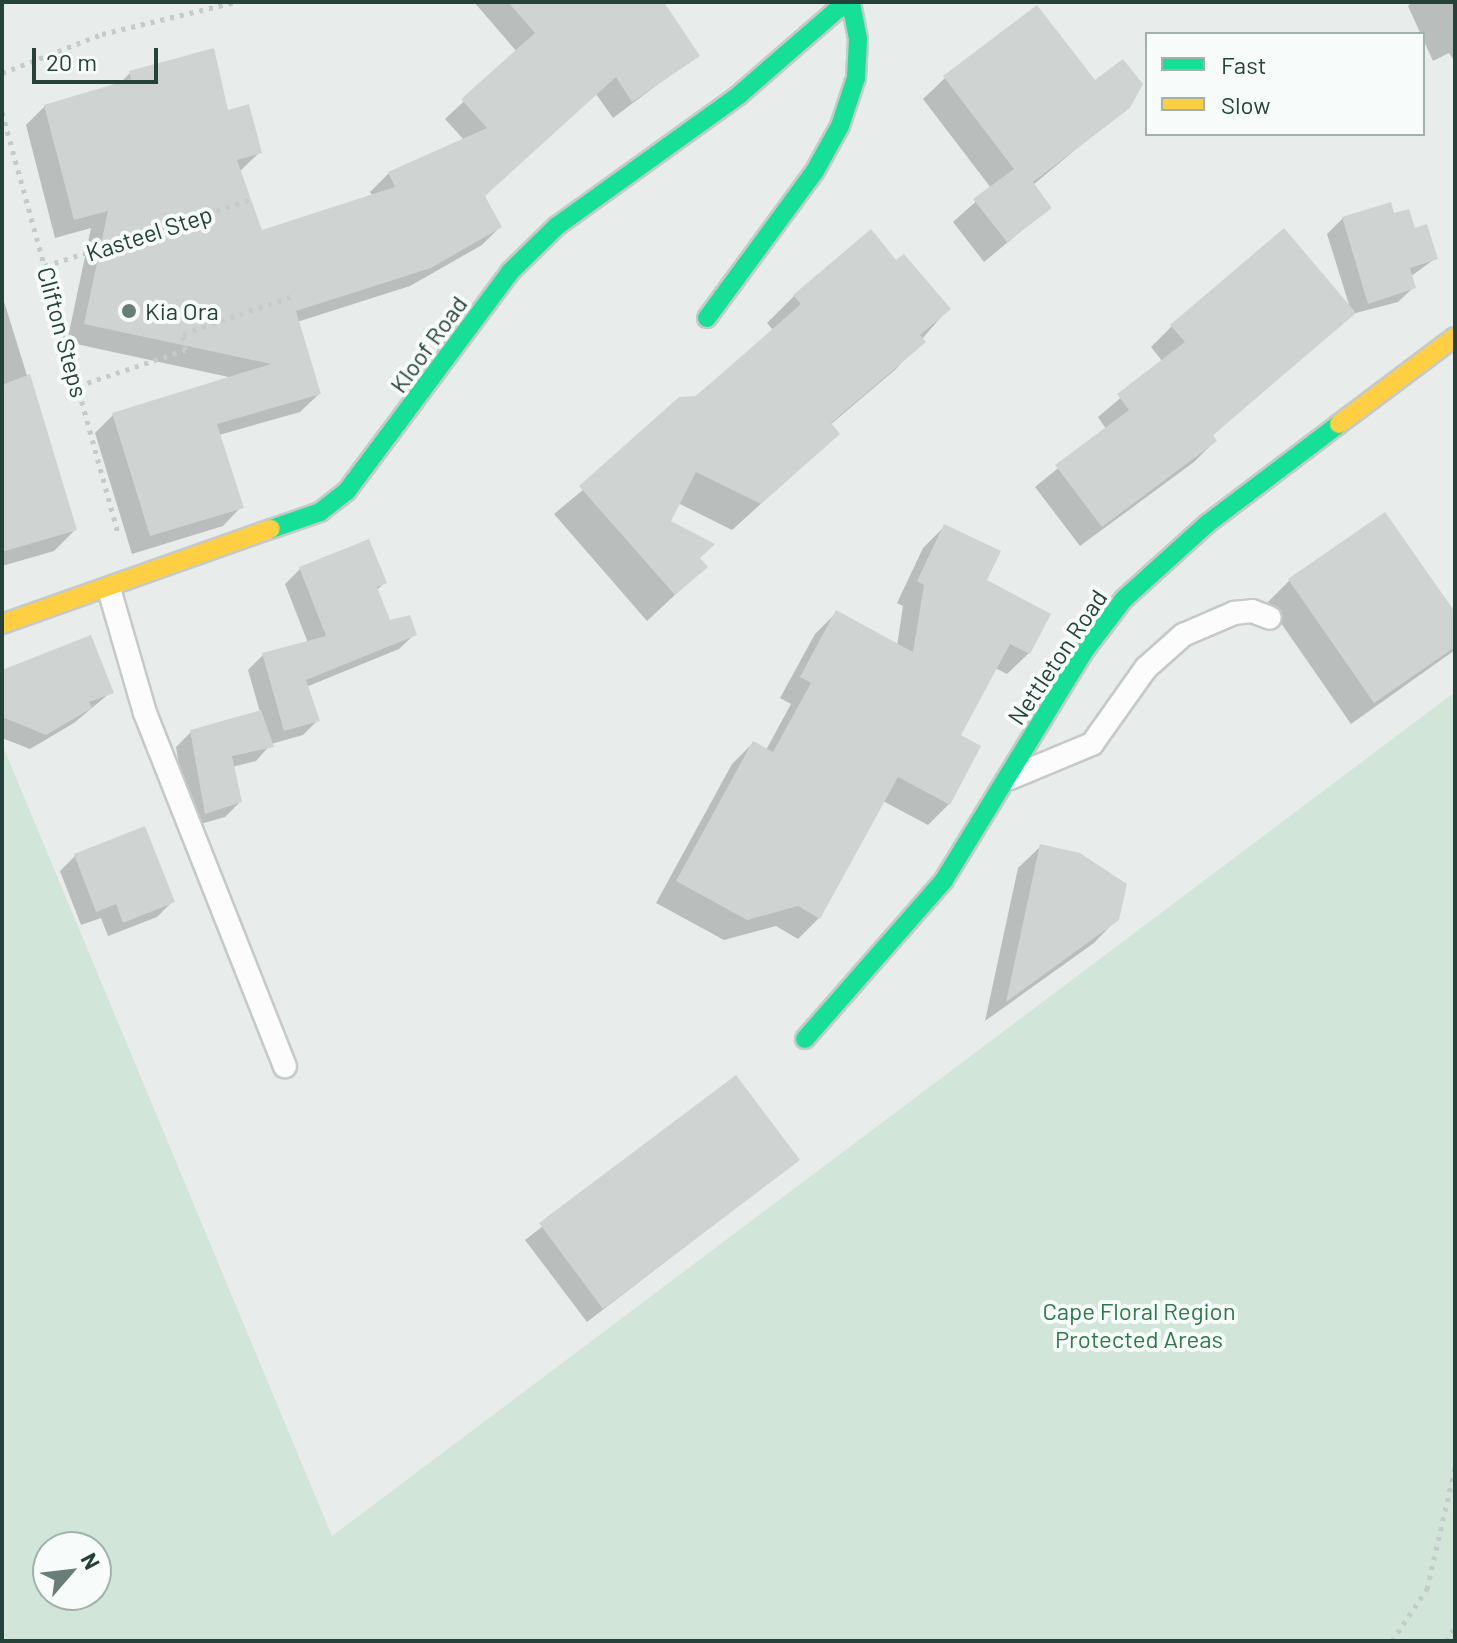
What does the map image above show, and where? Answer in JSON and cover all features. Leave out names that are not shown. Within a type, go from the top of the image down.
[{"type":"street","points":[[707,318],[815,171],[840,126],[856,78],[858,39],[848,2]]},
{"type":"street","name":"Kloof Road","points":[[2,624],[268,534],[320,512],[347,491],[510,272],[538,244],[739,95],[848,2]]},
{"type":"street","name":"Nettleton Road","points":[[805,1039],[944,880],[1085,650],[1150,573],[1455,337]]},
{"type":"lane","points":[[109,589],[145,713],[285,1066]]},
{"type":"lane","points":[[1005,780],[1092,744],[1146,668],[1183,635],[1234,613],[1252,611],[1270,618]]},
{"type":"path","points":[[2,73],[102,34],[207,12],[235,2]]},
{"type":"path","name":"Clifton Steps","points":[[2,112],[124,552]]},
{"type":"path","name":"Kasteel Step","points":[[45,266],[253,199]]},
{"type":"path","points":[[78,386],[185,350],[183,334],[293,296]]},
{"type":"path","points":[[1392,1641],[1427,1589],[1455,1468]]},
{"type":"path","points":[[1446,1641],[1455,1627]]},
{"type":"green space","name":"Cape Floral Region Protected Areas","points":[[1455,692],[1455,1641],[2,1641],[2,744],[332,1536]]},
{"type":"building","points":[[508,2],[664,2],[700,56],[632,102],[616,77],[485,196],[502,227],[431,268],[296,311],[321,394],[217,424],[244,508],[150,536],[112,413],[271,364],[84,324],[108,211],[74,220],[44,105],[131,79],[129,71],[214,48],[228,110],[249,104],[262,153],[237,160],[262,230],[395,187],[388,172],[487,128],[461,99],[535,33]]},
{"type":"building","points":[[1037,5],[1095,80],[1123,59],[1143,84],[1130,108],[1033,182],[1052,208],[1007,242],[973,199],[1014,169],[943,76]]},
{"type":"building","points":[[1391,202],[1394,213],[1409,209],[1415,228],[1427,224],[1438,259],[1410,268],[1416,288],[1368,304],[1342,217]]},
{"type":"building","points":[[1284,228],[1356,313],[1213,435],[1217,441],[1102,527],[1055,465],[1129,410],[1117,394],[1185,342],[1170,325]]},
{"type":"building","points":[[871,229],[896,260],[904,254],[951,309],[920,335],[926,342],[831,423],[840,434],[761,504],[696,472],[671,521],[715,544],[700,558],[708,567],[675,595],[579,486],[679,397],[696,396],[801,304],[793,295]]},
{"type":"building","points":[[30,374],[77,530],[2,552],[2,385]]},
{"type":"building","points":[[1385,512],[1455,612],[1455,647],[1374,703],[1288,579]]},
{"type":"building","points":[[944,524],[1001,551],[987,580],[1051,614],[1030,654],[1010,644],[961,735],[981,746],[950,805],[898,777],[820,919],[798,906],[747,920],[676,881],[753,741],[773,752],[811,683],[800,677],[836,610],[913,652],[924,585],[917,581]]},
{"type":"building","points":[[369,539],[387,583],[377,587],[390,620],[410,615],[417,635],[306,680],[320,721],[284,731],[262,653],[326,636],[299,567]]},
{"type":"building","points":[[91,635],[114,693],[89,702],[92,708],[46,735],[2,717],[2,670]]},
{"type":"building","points":[[261,710],[274,747],[232,756],[242,802],[205,814],[190,730]]},
{"type":"building","points":[[145,826],[175,902],[123,923],[116,904],[96,912],[74,854]]},
{"type":"building","points":[[1040,844],[1080,853],[1127,884],[1119,920],[1006,1002]]},
{"type":"building","points":[[736,1075],[800,1160],[603,1309],[539,1223]]},
{"type":"traffic: fast","points":[[271,529],[320,512],[347,491],[510,272],[557,226],[739,95],[846,2]]},
{"type":"traffic: fast","points":[[707,318],[815,171],[840,126],[856,78],[858,39],[851,2]]},
{"type":"traffic: fast","points":[[805,1039],[944,880],[1085,650],[1124,599],[1207,524],[1339,424]]},
{"type":"traffic: slow","points":[[1339,424],[1455,337]]},
{"type":"traffic: slow","points":[[2,624],[271,529]]},
{"type":"place","name":"Kia Ora","points":[[129,311]]}]
